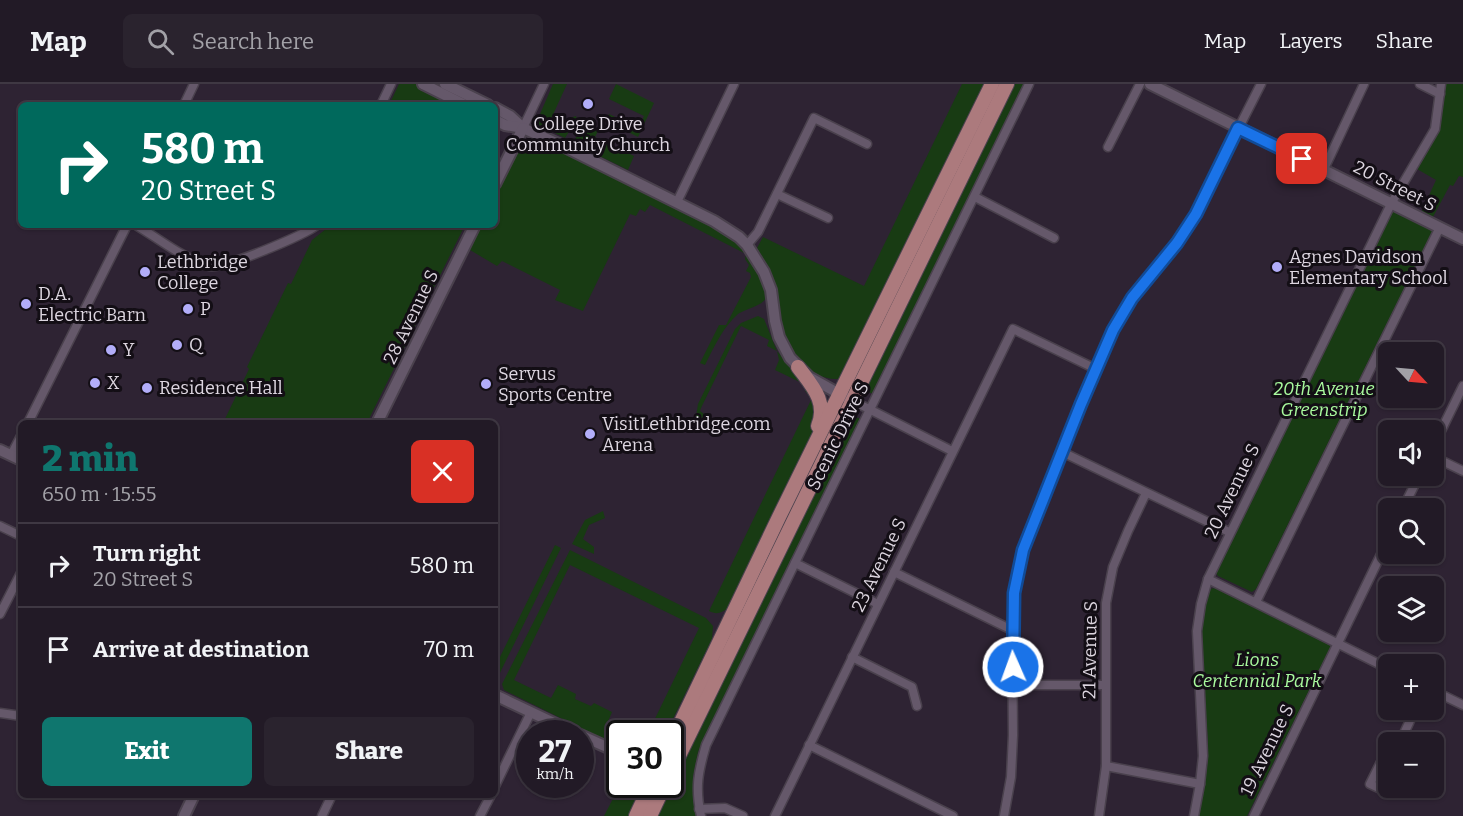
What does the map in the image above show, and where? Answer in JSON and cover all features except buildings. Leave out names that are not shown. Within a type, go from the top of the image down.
[{"type":"main road","name":"Scenic Drive S","points":[[684,744],[992,84]]},
{"type":"main road","name":"Scenic Drive S","points":[[682,720],[779,518],[847,398],[1007,84]]},
{"type":"main road","points":[[779,518],[822,412],[820,397],[798,367]]},
{"type":"main road","points":[[681,720],[684,716]]},
{"type":"main road","points":[[636,816],[644,798]]},
{"type":"main road","points":[[650,816],[658,798]]},
{"type":"street","points":[[185,102],[194,84]]},
{"type":"street","points":[[382,102],[391,84]]},
{"type":"street","points":[[423,84],[459,102]]},
{"type":"street","points":[[445,84],[482,102]]},
{"type":"street","points":[[498,178],[544,84]]},
{"type":"street","points":[[677,202],[734,84]]},
{"type":"street","name":"Scenic Drive S","points":[[700,813],[697,779],[699,764],[706,745],[1029,84]]},
{"type":"street","points":[[1108,147],[1140,84]]},
{"type":"street","name":"20 Street S","points":[[1150,84],[1463,239]]},
{"type":"street","points":[[1004,816],[1011,777],[1014,593],[1023,550],[1113,330],[1132,298],[1177,243],[1196,214],[1261,84]]},
{"type":"street","points":[[1324,169],[1364,84]]},
{"type":"street","points":[[1420,84],[1440,94]]},
{"type":"street","name":"20 Avenue S","points":[[1194,816],[1203,756],[1197,631],[1208,579],[1391,204],[1435,129],[1441,84]]},
{"type":"street","points":[[498,110],[524,128],[727,228],[747,245],[761,266],[771,290],[774,321],[779,338],[798,367],[820,384],[952,451]]},
{"type":"street","points":[[747,245],[758,232],[814,118],[867,144]]},
{"type":"street","points":[[498,121],[524,128]]},
{"type":"street","points":[[777,194],[828,218]]},
{"type":"street","points":[[975,197],[1054,238]]},
{"type":"street","points":[[1256,602],[1440,227]]},
{"type":"street","points":[[30,420],[126,228]]},
{"type":"street","points":[[141,228],[194,260],[214,267],[265,249],[310,228]]},
{"type":"street","name":"28 Avenue S","points":[[378,420],[474,228]]},
{"type":"street","name":"23 Avenue S","points":[[775,816],[1013,329],[1096,369]]},
{"type":"street","points":[[1444,425],[1463,386]]},
{"type":"street","points":[[0,450],[16,458]]},
{"type":"street","points":[[1062,452],[1229,532]]},
{"type":"street","points":[[1444,462],[1463,471]]},
{"type":"street","name":"21 Avenue S","points":[[1099,816],[1106,766],[1106,603],[1113,567],[1146,493]]},
{"type":"street","points":[[0,526],[18,535]]},
{"type":"street","name":"19 Avenue S","points":[[1254,816],[1378,560]]},
{"type":"street","points":[[795,563],[878,604]]},
{"type":"street","points":[[894,572],[1012,630]]},
{"type":"street","points":[[0,614],[18,579]]},
{"type":"street","points":[[1208,579],[1378,663]]},
{"type":"street","points":[[852,657],[912,687],[917,706]]},
{"type":"street","points":[[1014,685],[1105,685]]},
{"type":"street","points":[[498,696],[548,720]]},
{"type":"street","points":[[1444,696],[1463,705]]},
{"type":"street","points":[[498,780],[531,712]]},
{"type":"street","points":[[0,713],[18,716]]},
{"type":"street","points":[[809,746],[953,816]]},
{"type":"street","points":[[1106,766],[1200,784]]},
{"type":"street","points":[[1378,768],[1370,784],[1378,788]]},
{"type":"street","points":[[184,816],[193,798]]},
{"type":"street","points":[[322,816],[331,798]]},
{"type":"street","points":[[480,816],[489,798]]},
{"type":"street","points":[[700,813],[725,808],[743,816]]},
{"type":"green space","points":[[399,84],[416,84],[452,102],[390,102]]},
{"type":"green space","points":[[553,84],[567,84],[551,119],[564,125],[567,119],[576,116],[577,119],[565,138],[539,125],[537,121]]},
{"type":"green space","points":[[616,84],[654,103],[638,137],[606,121],[609,114],[638,128],[644,116],[609,99]]},
{"type":"green space","points":[[962,84],[987,84],[840,377],[838,379],[827,378],[816,374],[799,360],[786,341],[779,320],[774,282],[757,248],[763,237],[864,286]]},
{"type":"green space","points":[[1012,84],[1025,84],[873,394],[862,389]]},
{"type":"green space","points":[[1446,84],[1463,84],[1463,177],[1459,176],[1453,186],[1450,185],[1433,217],[1422,211],[1436,180],[1417,169],[1440,129]]},
{"type":"green space","points":[[593,128],[598,131],[595,137],[634,156],[628,170],[573,143],[580,130]]},
{"type":"green space","points":[[531,141],[539,142],[719,228],[744,248],[765,286],[766,298],[733,319],[719,338],[705,365],[700,363],[719,325],[726,325],[751,277],[746,271],[749,265],[745,259],[746,254],[650,205],[645,212],[640,209],[636,216],[630,214],[583,311],[555,300],[560,290],[502,261],[497,266],[470,250],[469,245],[478,228],[498,228],[498,187],[514,157]]},
{"type":"green space","name":"20th Avenue Greenstrip","points":[[1392,210],[1433,230],[1256,589],[1252,592],[1216,573]]},
{"type":"green space","points":[[327,228],[464,228],[368,420],[224,420],[249,369],[247,367],[312,240]]},
{"type":"green space","points":[[758,316],[764,319],[777,351],[767,346],[769,340],[741,326],[701,408],[700,411],[704,414],[702,418],[696,417],[698,404],[735,329],[741,323]]},
{"type":"green space","points":[[777,351],[812,390],[816,426],[728,608],[714,613],[709,611],[811,400],[805,391],[806,385],[775,370],[779,360]]},
{"type":"green space","points":[[850,415],[861,419],[698,752],[693,777],[696,816],[655,816],[664,798],[684,798],[684,756]]},
{"type":"green space","points":[[603,511],[605,518],[589,525],[583,539],[594,547],[594,554],[572,544],[585,520]]},
{"type":"green space","points":[[555,545],[561,548],[498,677],[498,661]]},
{"type":"green space","points":[[570,550],[706,618],[713,626],[712,639],[672,720],[654,720],[699,628],[570,565],[514,680],[551,698],[558,685],[576,694],[575,699],[591,706],[594,703],[612,712],[609,720],[606,720],[606,741],[594,735],[594,720],[565,720],[504,690],[502,684]]},
{"type":"green space","name":"Lions Centennial Park","points":[[1215,588],[1331,646],[1247,816],[1198,816],[1208,752],[1201,641],[1202,620],[1210,589]]},
{"type":"green space","points":[[613,798],[645,798],[636,816],[604,816]]},
{"type":"place","name":"College Drive Community Church","points":[[588,104]]},
{"type":"place","name":"Agnes Davidson Elementary School","points":[[1277,267]]},
{"type":"place","name":"Lethbridge College","points":[[145,272]]},
{"type":"place","name":"D.A. Electric Barn","points":[[26,304]]},
{"type":"place","name":"P","points":[[188,309]]},
{"type":"place","name":"Q","points":[[177,345]]},
{"type":"place","name":"Y","points":[[111,350]]},
{"type":"place","name":"X","points":[[95,383]]},
{"type":"place","name":"Servus Sports Centre","points":[[486,384]]},
{"type":"place","name":"Residence Hall","points":[[147,388]]},
{"type":"place","name":"VisitLethbridge.com Arena","points":[[590,434]]},
{"type":"route","points":[[1013,667],[1014,593],[1017,571],[1028,533],[1113,330],[1132,298],[1177,243],[1196,214],[1238,128],[1302,159]]}]
